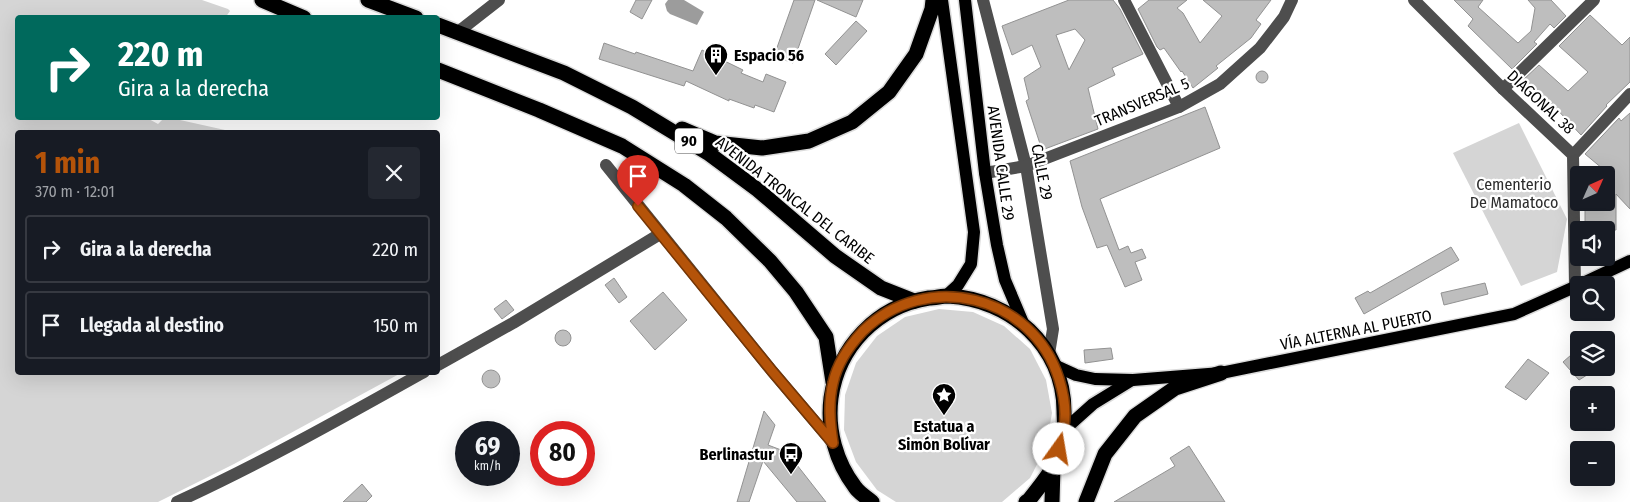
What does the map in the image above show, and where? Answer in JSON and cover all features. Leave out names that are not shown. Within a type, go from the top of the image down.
[{"type":"highway","points":[[262,0],[297,15]]},
{"type":"highway","points":[[368,0],[408,15]]},
{"type":"highway","points":[[632,107],[715,142],[762,148],[809,141],[852,122],[889,92],[916,54],[932,9],[933,0]]},
{"type":"highway","name":"AVENIDA TRONCAL DEL CARIBE","points":[[440,26],[564,72],[632,107],[708,153],[751,184],[835,256],[873,283],[914,301]]},
{"type":"highway","name":"90","points":[[440,71],[539,110],[622,146],[684,185],[726,218],[770,261],[796,292],[826,338],[833,382]]},
{"type":"highway","name":"90","points":[[872,502],[856,488],[842,467],[833,443],[829,412],[833,382],[842,360],[855,340],[872,323],[892,310],[914,301],[946,296],[974,299],[1001,309],[1024,325],[1038,338],[1051,359],[1064,397],[1064,430],[1053,468],[1052,502]]},
{"type":"highway","points":[[1086,502],[1105,454],[1135,416],[1175,388],[1221,373]]},
{"type":"highway","name":"90","points":[[1026,502],[1053,468]]},
{"type":"main road","points":[[942,0],[974,232],[972,264],[958,285],[946,296]]},
{"type":"main road","name":"AVENIDA CALLE 29","points":[[965,0],[985,174],[997,245],[1005,280],[1024,325]]},
{"type":"main road","name":"VÍA ALTERNA AL PUERTO","points":[[1599,276],[1630,261]]},
{"type":"main road","name":"VÍA ALTERNA AL PUERTO","points":[[1051,359],[1076,375],[1095,379],[1133,380],[1221,373],[1514,314],[1570,290]]},
{"type":"main road","name":"VÍA ALTERNA AL PUERTO","points":[[1064,430],[1093,404],[1133,380]]},
{"type":"street","points":[[458,32],[499,0]]},
{"type":"street","name":"CALLE 29","points":[[983,0],[1026,166],[1053,328],[1051,359]]},
{"type":"street","points":[[1124,0],[1179,107]]},
{"type":"street","name":"TRANSVERSAL 5","points":[[985,174],[1026,166],[1179,107],[1220,84],[1260,48],[1284,17],[1292,0]]},
{"type":"street","name":"DIAGONAL 38","points":[[1414,0],[1503,89],[1573,155],[1578,276]]},
{"type":"street","points":[[1503,89],[1594,0]]},
{"type":"street","points":[[1573,155],[1630,94]]},
{"type":"street","points":[[606,165],[660,234],[833,443]]},
{"type":"street","points":[[440,364],[513,323],[660,234]]},
{"type":"street","points":[[177,502],[300,442],[419,375]]},
{"type":"green space","points":[[0,0],[202,0],[228,9],[230,11],[227,15],[15,15],[15,120],[151,120],[158,124],[162,120],[180,120],[225,130],[15,130],[15,375],[397,375],[234,464],[158,502],[0,502]]},
{"type":"green space","name":"Cementerio De Mamatoco","points":[[1519,123],[1567,219],[1557,272],[1521,286],[1453,153]]},
{"type":"green space","points":[[939,309],[973,312],[1004,326],[1030,349],[1046,380],[1052,413],[1046,447],[1030,478],[1002,502],[896,502],[877,490],[856,462],[844,430],[845,395],[856,363],[877,336],[905,317]]},
{"type":"shaded area","points":[[668,0],[684,0],[704,12],[697,25],[670,14],[665,4]]},
{"type":"building","points":[[636,0],[652,0],[642,19],[630,12]]},
{"type":"building","points":[[794,0],[815,0],[793,63],[774,56]]},
{"type":"building","points":[[817,0],[863,0],[856,17]]},
{"type":"building","points":[[1069,0],[1113,0],[1120,9],[1143,54],[1112,68],[1115,75],[1088,88],[1098,129],[1042,150],[1026,101],[1029,99],[1024,78],[1041,67],[1032,45],[1012,55],[1002,26]],"holes":[[[1075,29],[1085,40],[1069,70],[1056,35]]]},
{"type":"building","points":[[1149,0],[1187,0],[1177,8],[1183,13],[1200,43],[1222,16],[1203,0],[1271,0],[1256,20],[1261,24],[1251,38],[1216,66],[1218,68],[1193,88],[1164,48],[1160,50],[1157,47],[1138,9]]},
{"type":"building","points":[[1454,0],[1483,0],[1478,7],[1518,43],[1531,31],[1535,8],[1528,0],[1551,0],[1566,16],[1554,28],[1550,24],[1534,42],[1537,44],[1512,69],[1468,26],[1473,19]]},
{"type":"building","points":[[1590,15],[1622,45],[1630,37],[1630,82],[1606,105],[1581,135],[1551,103],[1550,105],[1522,81],[1539,65],[1568,91],[1588,72],[1559,46]]},
{"type":"building","points":[[856,21],[867,31],[836,65],[825,54]]},
{"type":"building","points":[[604,43],[693,71],[702,50],[743,70],[741,73],[763,82],[766,74],[786,82],[774,112],[755,105],[754,108],[729,99],[729,101],[686,81],[684,86],[599,59]]},
{"type":"building","points":[[1260,71],[1264,71],[1268,77],[1264,83],[1260,83],[1256,79],[1256,75]]},
{"type":"building","points":[[1205,107],[1220,148],[1100,199],[1119,250],[1128,246],[1131,253],[1142,249],[1146,258],[1135,262],[1142,280],[1125,287],[1107,245],[1097,248],[1082,207],[1070,161]]},
{"type":"building","points":[[1630,113],[1630,209],[1616,194],[1615,230],[1615,221],[1585,221],[1585,211],[1615,211],[1615,166],[1599,166],[1585,154],[1619,118],[1621,121]]},
{"type":"building","points":[[1451,247],[1459,260],[1364,314],[1355,298],[1368,291],[1370,293]]},
{"type":"building","points":[[614,278],[627,297],[619,303],[605,285]]},
{"type":"building","points":[[1485,283],[1488,294],[1444,305],[1441,293]]},
{"type":"building","points":[[663,292],[687,320],[655,350],[630,321]]},
{"type":"building","points":[[506,300],[514,310],[502,319],[494,309]]},
{"type":"building","points":[[560,330],[566,330],[571,335],[569,344],[560,346],[555,341],[555,335]]},
{"type":"building","points":[[1111,348],[1113,359],[1085,363],[1084,350]]},
{"type":"building","points":[[1570,356],[1570,370],[1563,362]]},
{"type":"building","points":[[1528,359],[1549,373],[1526,400],[1505,387]]},
{"type":"building","points":[[487,370],[495,370],[500,375],[498,386],[487,388],[482,383],[482,375]]},
{"type":"building","points":[[1575,376],[1585,376],[1579,380]]},
{"type":"building","points":[[764,411],[775,425],[768,445],[789,453],[799,463],[797,465],[826,502],[797,502],[763,461],[749,502],[737,502]]},
{"type":"building","points":[[1189,446],[1225,502],[1114,502],[1175,466],[1170,458]]},
{"type":"building","points":[[362,484],[372,496],[366,502],[343,502]]},
{"type":"place","name":"Espacio 56","points":[[716,76]]},
{"type":"place","name":"Estatua a Simón Bolívar","points":[[944,416]]},
{"type":"place","name":"Berlinastur","points":[[791,475]]},
{"type":"route","points":[[638,206],[833,443],[829,412],[833,382],[842,360],[855,340],[872,323],[892,310],[914,301],[946,296],[974,299],[1001,309],[1024,325],[1038,338],[1054,364],[1064,397],[1064,430],[1059,449]]}]
